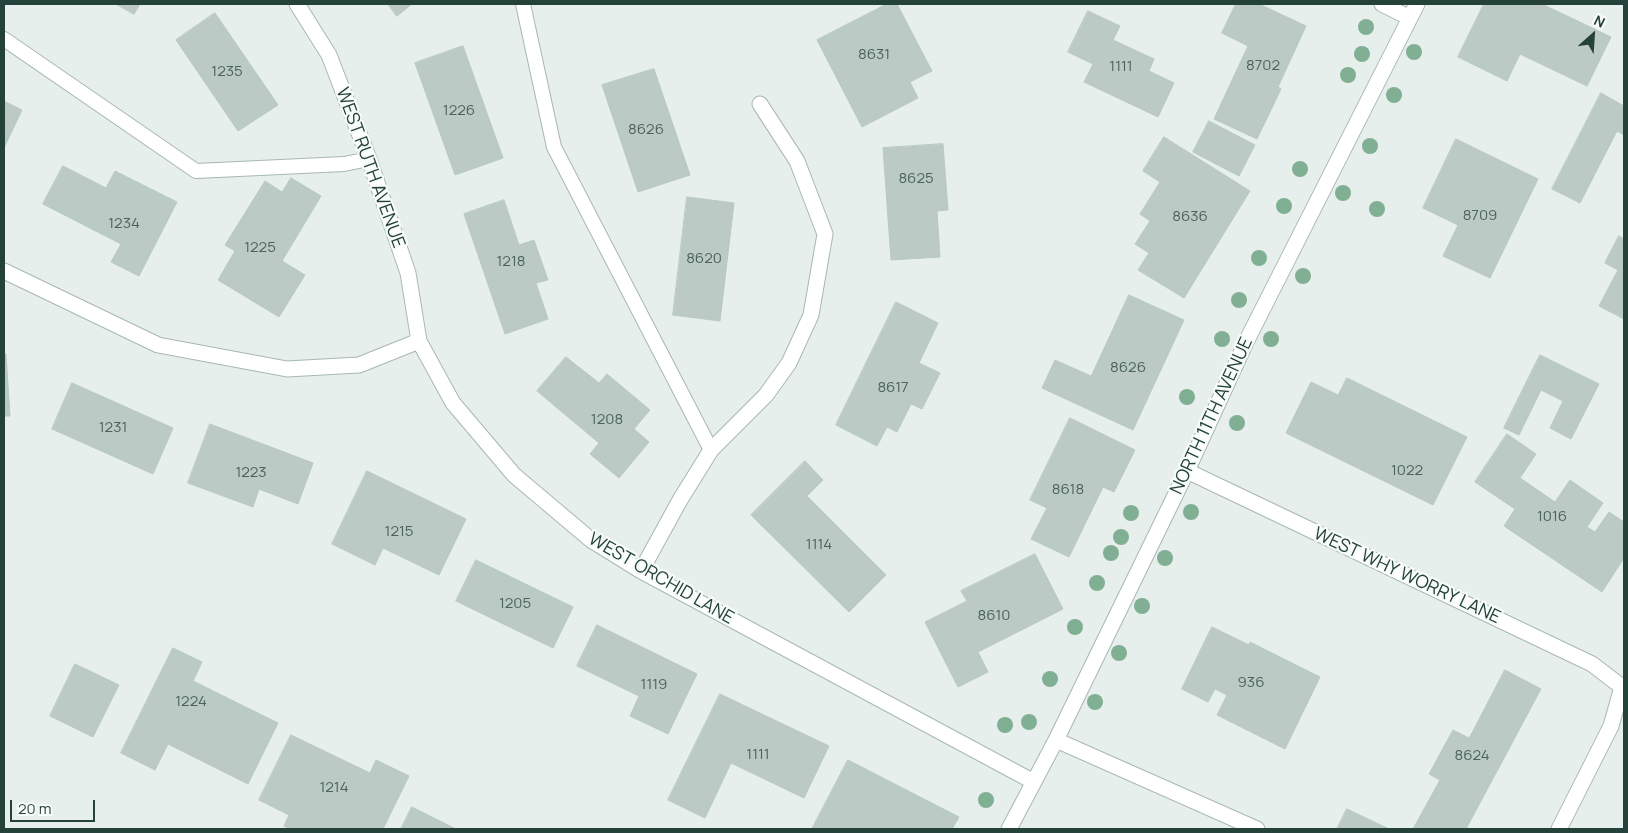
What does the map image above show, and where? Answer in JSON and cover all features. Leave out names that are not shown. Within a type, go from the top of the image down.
[{"type":"street","name":"WEST RUTH AVENUE","points":[[297,4],[329,54],[369,159],[408,273],[418,341]]},
{"type":"street","points":[[1382,4],[1410,18]]},
{"type":"street","name":"NORTH 11TH AVENUE","points":[[1009,829],[1056,740],[1187,471],[1246,342],[1417,4]]},
{"type":"street","points":[[641,571],[680,500],[711,450],[766,395],[789,362],[811,315],[825,234],[797,161],[760,104]]},
{"type":"street","points":[[4,271],[158,345],[287,369],[359,365],[418,341]]},
{"type":"street","name":"WEST ORCHID LANE","points":[[418,341],[452,403],[514,475],[591,540],[641,571],[1034,782]]},
{"type":"street","name":"WEST WHY WORRY LANE","points":[[1187,471],[1592,664],[1622,686],[1611,726],[1559,829]]},
{"type":"street","points":[[1056,740],[1257,829]]},
{"type":"lane","points":[[523,4],[554,147],[711,450]]},
{"type":"lane","points":[[4,39],[196,171],[344,164],[369,159]]},
{"type":"building","points":[[116,4],[140,4],[134,14]]},
{"type":"building","points":[[388,4],[412,4],[397,16]]},
{"type":"building","points":[[887,4],[897,4],[932,71],[910,82],[918,98],[862,127],[817,40]]},
{"type":"building","points":[[1236,4],[1259,4],[1306,26],[1278,87],[1281,89],[1257,139],[1214,119],[1248,46],[1222,33]]},
{"type":"building","points":[[1484,4],[1542,4],[1611,37],[1587,86],[1520,54],[1507,81],[1458,57]]},
{"type":"building","points":[[1088,11],[1120,26],[1113,40],[1154,59],[1149,71],[1174,83],[1158,117],[1084,82],[1093,64],[1068,52]]},
{"type":"building","points":[[215,13],[278,105],[238,131],[176,40]]},
{"type":"building","points":[[463,46],[503,158],[455,175],[415,63]]},
{"type":"building","points":[[654,69],[690,175],[638,192],[602,85]]},
{"type":"building","points":[[1601,93],[1624,106],[1624,135],[1617,131],[1580,203],[1552,189]]},
{"type":"building","points":[[4,101],[22,110],[4,148]]},
{"type":"building","points":[[1209,121],[1255,145],[1239,176],[1193,152]]},
{"type":"building","points":[[1164,137],[1250,191],[1184,298],[1138,270],[1149,253],[1135,244],[1150,221],[1140,214],[1160,182],[1143,171]]},
{"type":"building","points":[[1456,139],[1538,179],[1490,278],[1443,256],[1458,225],[1423,208]]},
{"type":"building","points":[[943,144],[948,210],[937,211],[940,257],[891,260],[883,148]]},
{"type":"building","points":[[63,166],[106,188],[115,171],[177,202],[139,276],[111,262],[121,244],[43,204]]},
{"type":"building","points":[[291,178],[321,196],[282,261],[305,275],[279,317],[218,280],[235,251],[225,245],[265,181],[282,192]]},
{"type":"building","points":[[687,197],[734,203],[720,321],[673,315]]},
{"type":"building","points":[[504,200],[519,245],[534,240],[548,280],[536,283],[548,319],[505,334],[464,214]]},
{"type":"building","points":[[1619,236],[1624,239],[1624,319],[1599,306],[1618,270],[1605,263]]},
{"type":"building","points":[[1129,295],[1184,320],[1133,430],[1042,388],[1055,360],[1091,376]]},
{"type":"building","points":[[896,302],[938,323],[919,363],[940,373],[922,409],[911,404],[897,432],[887,427],[877,446],[836,425]]},
{"type":"building","points":[[6,354],[10,416],[4,416],[4,355]]},
{"type":"building","points":[[1540,355],[1599,384],[1571,439],[1550,428],[1563,401],[1541,390],[1519,435],[1504,428]]},
{"type":"building","points":[[566,357],[599,383],[607,374],[650,410],[634,429],[649,442],[619,478],[590,454],[599,443],[537,391]]},
{"type":"building","points":[[1347,378],[1467,437],[1433,505],[1286,433],[1311,382],[1338,395]]},
{"type":"building","points":[[72,383],[173,428],[153,474],[52,429]]},
{"type":"building","points":[[1070,418],[1135,450],[1114,492],[1103,487],[1069,557],[1031,539],[1047,508],[1030,500]]},
{"type":"building","points":[[210,424],[313,463],[298,504],[259,489],[253,507],[188,483]]},
{"type":"building","points":[[1507,434],[1536,454],[1520,478],[1555,502],[1570,480],[1603,503],[1587,527],[1595,532],[1609,512],[1624,522],[1624,558],[1602,592],[1504,526],[1515,509],[1475,482]]},
{"type":"building","points":[[805,461],[823,480],[807,496],[886,575],[849,612],[751,515]]},
{"type":"building","points":[[367,471],[466,519],[439,575],[383,548],[375,565],[332,544]]},
{"type":"building","points":[[1035,554],[1063,609],[978,652],[988,672],[958,687],[925,622],[967,601],[961,591]]},
{"type":"building","points":[[476,560],[573,607],[553,648],[456,601]]},
{"type":"building","points":[[597,625],[697,674],[668,734],[630,716],[639,696],[577,666]]},
{"type":"building","points":[[1212,627],[1249,645],[1250,642],[1320,677],[1285,749],[1217,715],[1227,695],[1215,689],[1208,702],[1182,689]]},
{"type":"building","points":[[173,648],[202,662],[193,681],[278,723],[248,784],[168,744],[155,770],[121,753]]},
{"type":"building","points":[[75,664],[119,685],[93,737],[50,716]]},
{"type":"building","points":[[1505,670],[1541,689],[1466,829],[1413,829],[1440,780],[1429,774],[1453,730],[1469,738]]},
{"type":"building","points":[[720,694],[829,746],[804,798],[731,763],[705,818],[668,800]]},
{"type":"building","points":[[291,735],[370,773],[376,760],[409,776],[383,829],[290,829],[284,826],[289,815],[259,800]]},
{"type":"building","points":[[848,760],[959,817],[952,829],[812,829]]},
{"type":"building","points":[[412,807],[456,829],[401,829]]},
{"type":"building","points":[[1347,809],[1389,829],[1337,829]]}]
